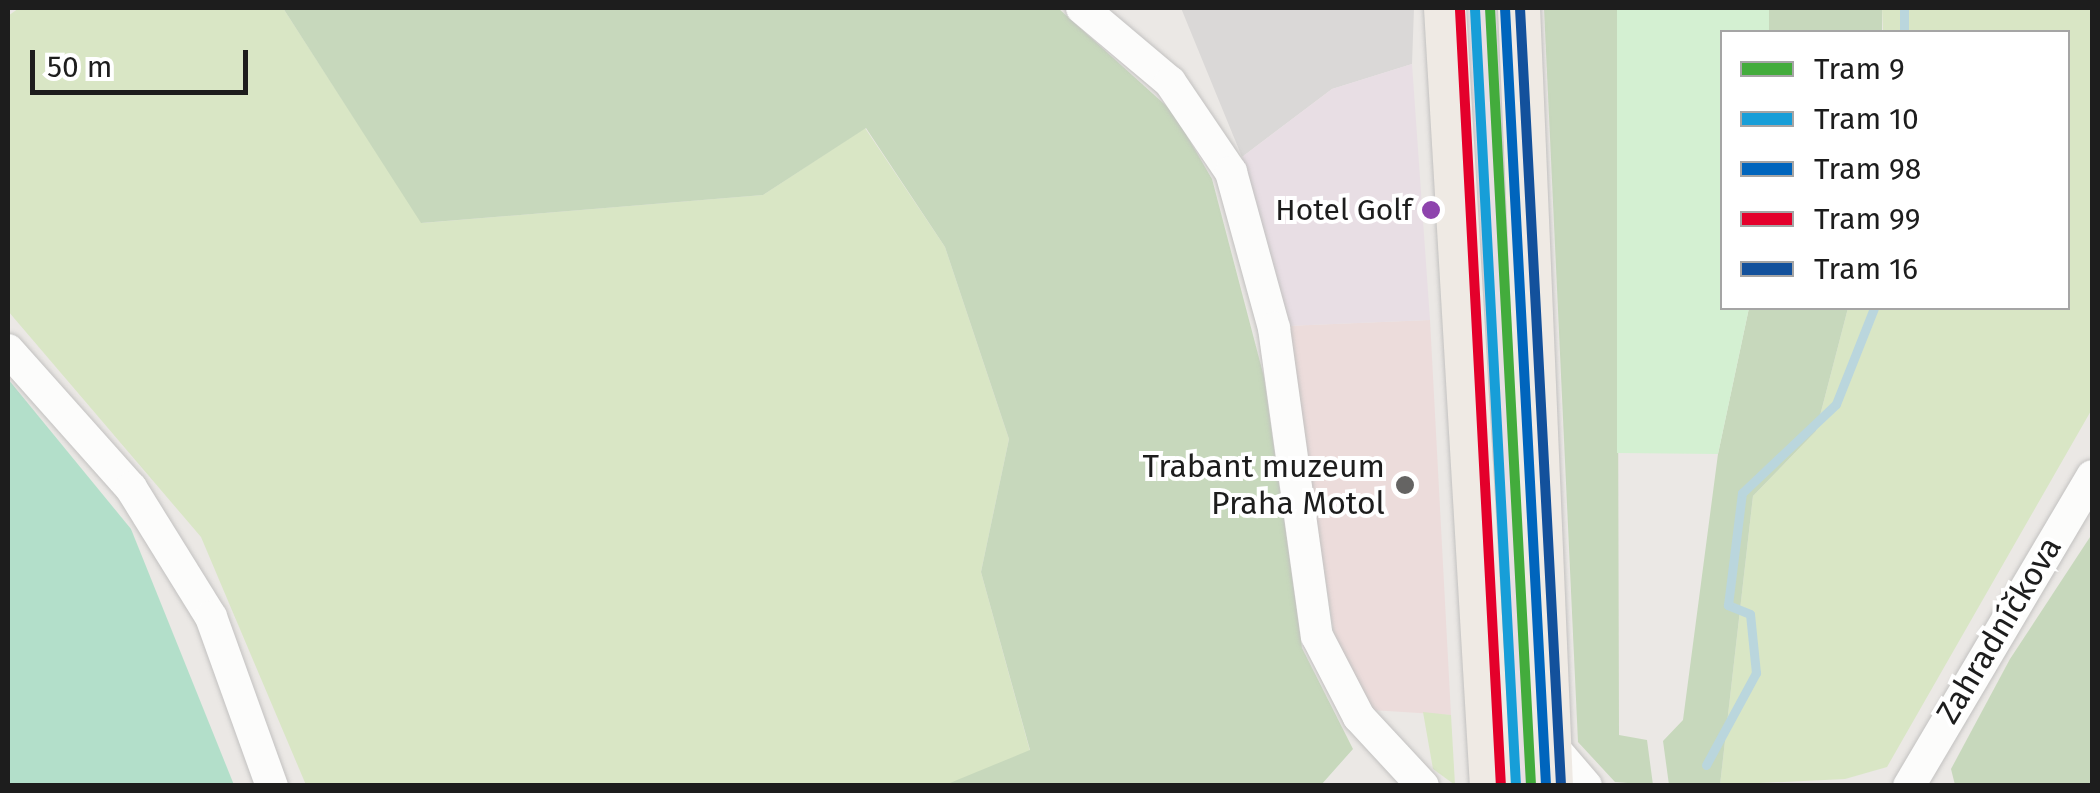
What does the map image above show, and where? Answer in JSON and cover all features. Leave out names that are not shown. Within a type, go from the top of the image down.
[{"type":"main road","points":[[1445,8],[1491,786]]},
{"type":"main road","points":[[1519,8],[1551,766]]},
{"type":"street","points":[[1082,8],[1170,82],[1230,172],[1274,328],[1317,636],[1359,717],[1423,786]]},
{"type":"street","points":[[8,350],[131,488],[211,617],[272,786]]},
{"type":"street","name":"Zahradníčkova","points":[[1909,786],[2092,476]]},
{"type":"street","points":[[1551,766],[1586,786]]},
{"type":"shaded area","points":[[1181,8],[1414,8],[1412,64],[1332,89],[1242,157]]},
{"type":"shaded area","points":[[1466,8],[1506,8],[1537,785],[1508,785]]},
{"type":"shaded area","points":[[1412,64],[1430,320],[1286,326],[1242,157],[1332,89]]},
{"type":"shaded area","points":[[1430,320],[1451,715],[1371,710],[1335,640],[1286,326]]},
{"type":"green space","points":[[19,8],[283,8],[422,223],[763,195],[865,128],[945,247],[1009,439],[981,572],[1030,751],[945,786],[306,785],[201,537],[8,311],[8,16]]},
{"type":"green space","points":[[283,8],[1058,8],[1173,112],[1212,179],[1264,377],[1302,648],[1353,749],[1321,785],[945,785],[1030,750],[981,572],[1009,439],[945,247],[866,128],[763,195],[421,223]]},
{"type":"green space","points":[[1544,8],[1617,8],[1619,735],[1647,740],[1653,785],[1615,782],[1578,742]]},
{"type":"green space","points":[[1617,8],[1769,8],[1769,30],[1720,30],[1720,310],[1749,310],[1718,454],[1617,453]]},
{"type":"green space","points":[[1769,8],[1882,8],[1882,30],[1769,30]]},
{"type":"green space","points":[[1882,8],[2092,8],[2092,409],[1887,767],[1845,779],[1720,785],[1753,496],[1816,431],[1847,310],[2070,310],[2070,30],[1883,30]]},
{"type":"green space","points":[[1749,310],[1847,310],[1816,431],[1753,496],[1720,785],[1669,785],[1663,741],[1683,720],[1718,454]]},
{"type":"green space","points":[[8,379],[131,529],[234,785],[8,785]]},
{"type":"green space","points":[[2092,534],[2092,785],[1955,785],[1951,769],[2010,659]]},
{"type":"green space","points":[[1423,712],[1451,715],[1455,785],[1433,769]]},
{"type":"waterway","points":[[1904,8],[1904,30]]},
{"type":"waterway","points":[[1706,765],[1756,673],[1750,614],[1728,605],[1742,493],[1836,404],[1873,310]]},
{"type":"tram line","name":"9","points":[[1490,8],[1531,786]]},
{"type":"tram line","name":"98","points":[[1505,8],[1546,785]]},
{"type":"tram line","name":"16","points":[[1520,8],[1561,784]]},
{"type":"tram line","name":"10","points":[[1475,9],[1516,786]]},
{"type":"tram line","name":"99","points":[[1460,10],[1501,786]]},
{"type":"place","name":"Hotel Golf","points":[[1431,210]]},
{"type":"place","name":"Trabant muzeum Praha Motol","points":[[1405,485]]}]
